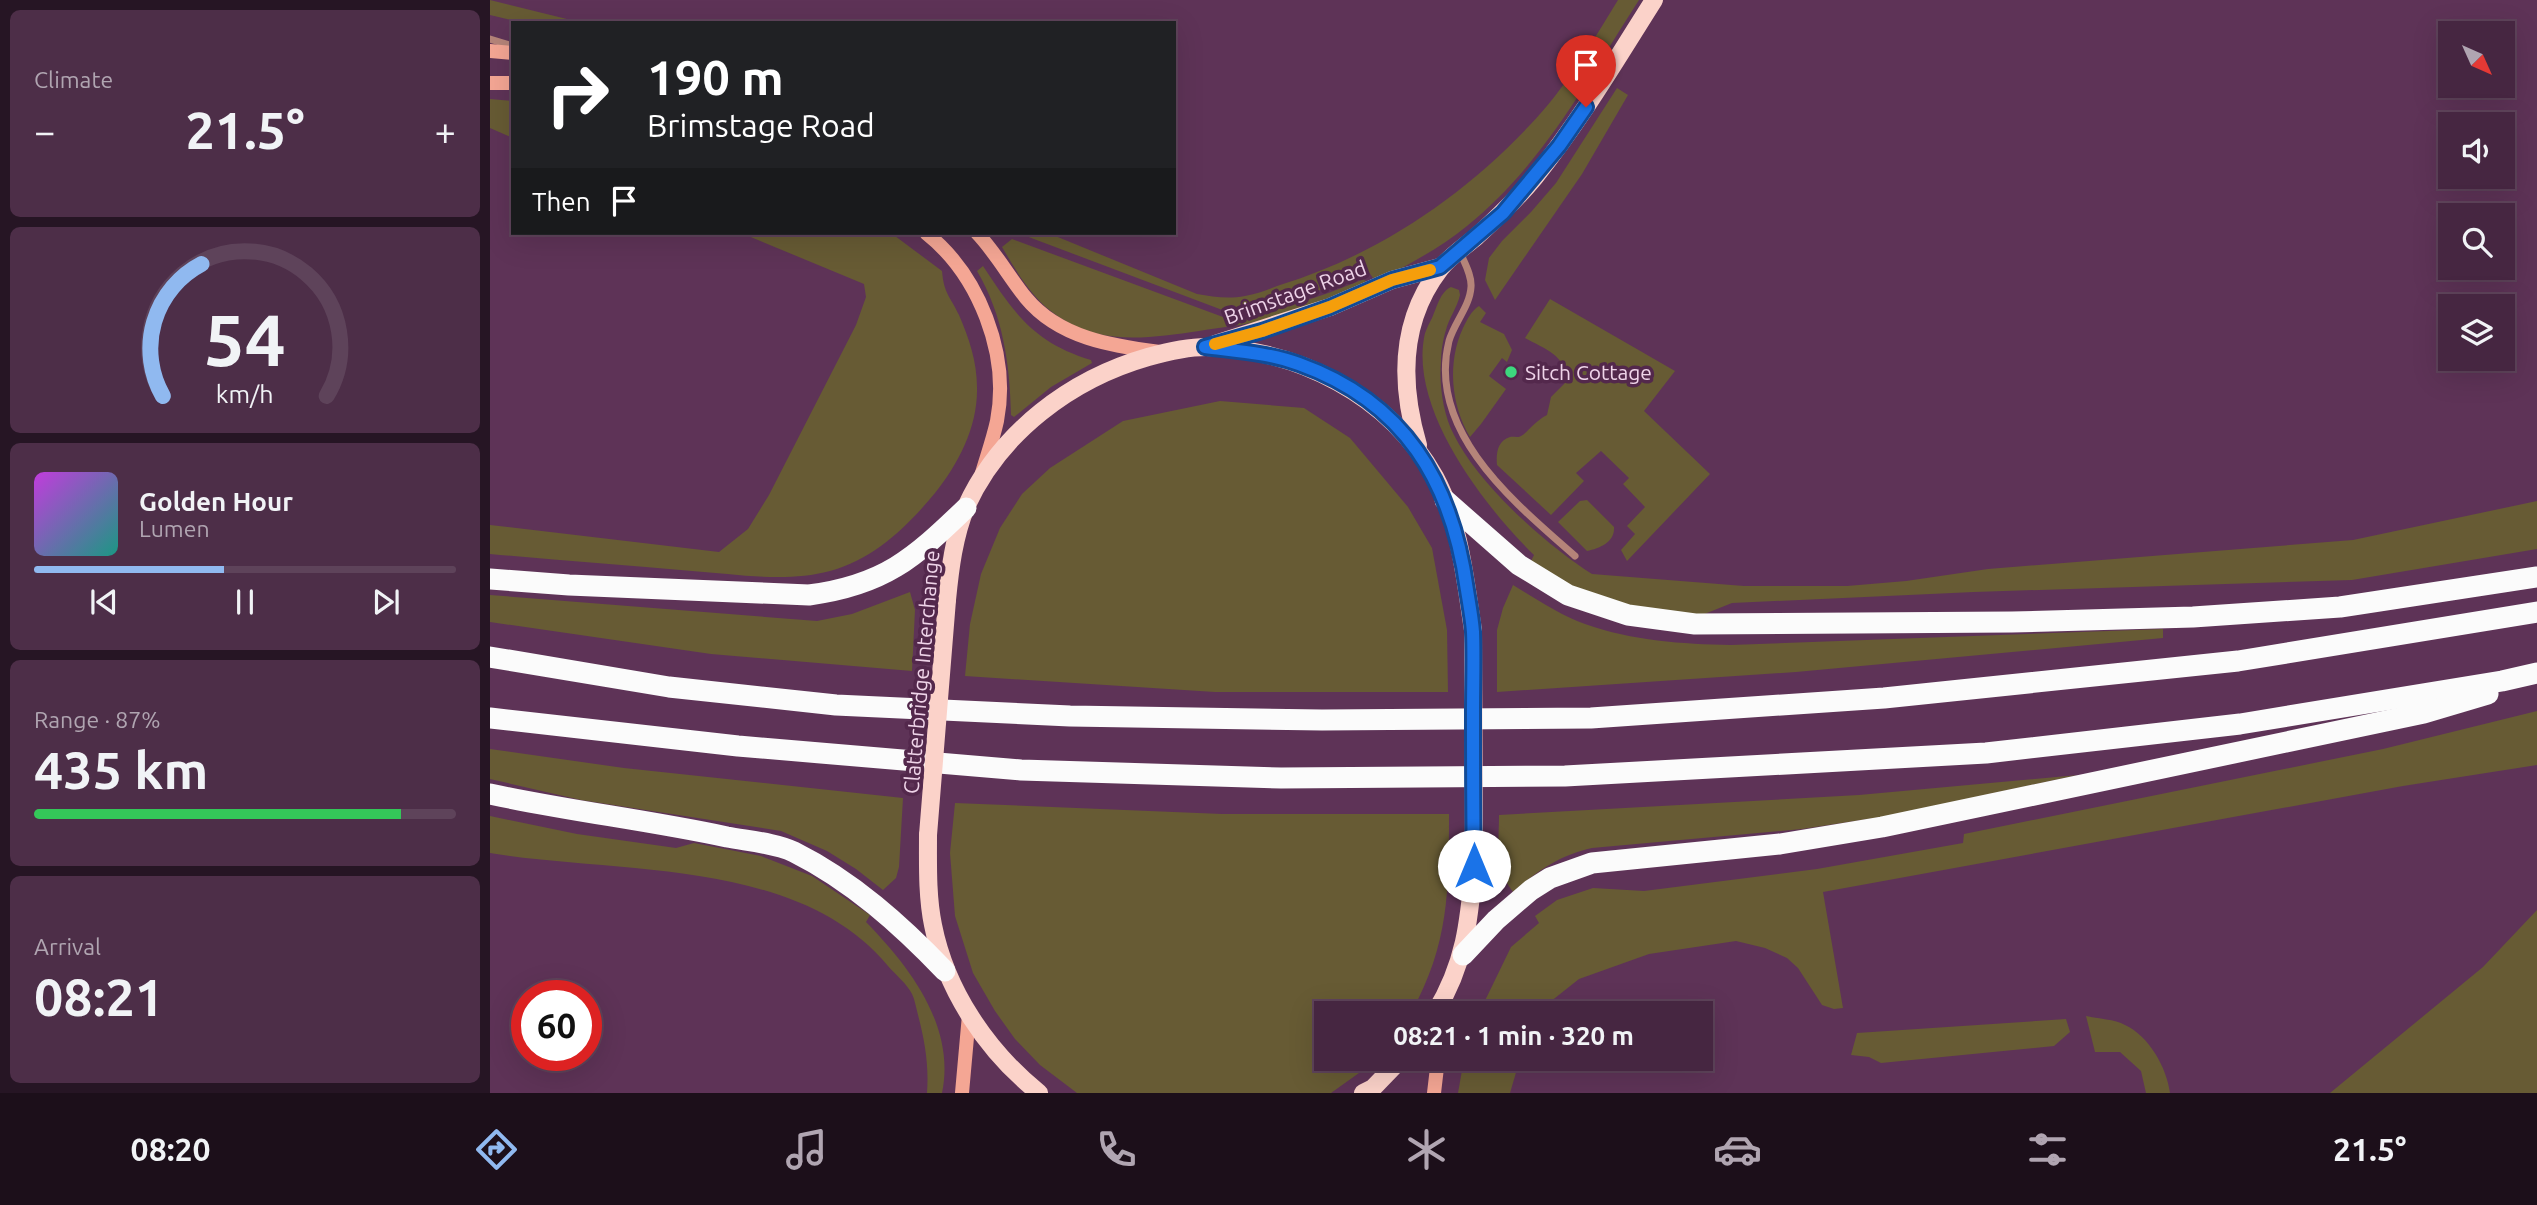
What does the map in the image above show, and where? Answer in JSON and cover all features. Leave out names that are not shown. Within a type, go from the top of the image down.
[{"type":"highway","points":[[1445,500],[1519,565],[1568,595],[1628,615],[1695,624],[2012,622],[2193,617],[2340,607],[2537,577]]},
{"type":"highway","points":[[490,579],[582,586],[809,595],[836,591],[888,573],[942,531],[966,508]]},
{"type":"highway","points":[[490,657],[669,687],[836,705],[1070,716],[1322,720],[1591,718],[1884,698],[2238,661],[2537,612]]},
{"type":"highway","points":[[490,718],[738,746],[1021,770],[1281,778],[1565,776],[1986,753],[2240,724],[2537,673]]},
{"type":"highway","points":[[1462,955],[1496,920],[1531,890],[1550,878],[1592,863],[1780,844],[1882,827],[2424,713],[2537,680]]},
{"type":"highway","points":[[490,794],[552,807],[691,829],[792,851],[833,874],[867,898],[915,939],[945,971]]},
{"type":"main road","name":"Brimstage Road","points":[[1422,457],[1411,422],[1405,388],[1405,355],[1418,304],[1440,267],[1503,213],[1559,146],[1654,0]]},
{"type":"main road","points":[[490,51],[511,52]]},
{"type":"main road","points":[[490,83],[511,83]]},
{"type":"main road","points":[[928,235],[954,260],[978,296],[989,324],[995,353],[999,382],[997,419],[979,485]]},
{"type":"main road","points":[[979,235],[1027,299],[1063,327],[1087,338],[1116,346],[1165,353]]},
{"type":"main road","name":"Brimstage Road","points":[[1205,347],[1262,331],[1330,307],[1392,280],[1440,267]]},
{"type":"main road","name":"Clatterbridge Interchange","points":[[1039,1093],[1006,1063],[969,1016],[945,971],[932,924],[928,835],[947,600],[955,545],[966,508],[979,485],[1016,435],[1038,413],[1117,366],[1165,353],[1205,347],[1263,354],[1325,374],[1368,401],[1387,417],[1422,457],[1445,500],[1461,553],[1473,630],[1474,866],[1471,906],[1462,955],[1443,1001]]},
{"type":"main road","points":[[1446,1001],[1447,994]]},
{"type":"main road","points":[[962,1093],[969,1016]]},
{"type":"main road","points":[[1363,1093],[1389,1071]]},
{"type":"main road","points":[[1434,1093],[1437,1071]]},
{"type":"street","points":[[490,39],[511,45]]},
{"type":"street","points":[[1459,251],[1469,272],[1471,287],[1450,340],[1446,360],[1453,414],[1463,438],[1496,481],[1575,556]]},
{"type":"shaded area","points":[[490,0],[575,21],[515,21],[490,15]]},
{"type":"shaded area","points":[[1618,0],[1639,0],[1562,120],[1541,149],[1494,202],[1456,234],[1376,282],[1368,271],[1280,303],[1225,311],[1023,235],[1053,235],[1197,294],[1233,297],[1263,291],[1349,258],[1415,222],[1475,177],[1503,152],[1554,97],[1577,66]]},
{"type":"shaded area","points":[[1617,88],[1628,95],[1582,174],[1495,300],[1485,280],[1489,258],[1556,183]]},
{"type":"shaded area","points":[[490,99],[511,101],[511,137],[490,128]]},
{"type":"shaded area","points":[[746,235],[894,235],[942,271],[946,290],[969,341],[976,368],[974,416],[959,457],[935,493],[913,518],[875,550],[846,566],[830,571],[813,575],[761,577],[490,554],[490,525],[719,552],[748,529],[769,495],[856,325],[866,297],[864,284]]},
{"type":"shaded area","points":[[1012,239],[1223,317],[1277,309],[1364,279],[1369,286],[1254,322],[1162,336],[1109,336],[1076,326],[1059,317],[1033,294],[1002,247]]},
{"type":"shaded area","points":[[983,266],[1027,324],[1054,344],[1091,360],[1092,363],[1051,387],[1014,417],[1011,415],[1007,359],[999,322],[977,271]]},
{"type":"shaded area","points":[[1451,287],[1459,290],[1460,295],[1447,326],[1441,354],[1443,399],[1450,427],[1465,454],[1496,493],[1554,547],[1592,574],[1744,586],[1847,586],[1988,569],[2353,540],[2537,501],[2537,549],[2352,580],[1732,603],[1697,617],[1606,602],[1561,583],[1531,561],[1534,555],[1474,485],[1440,427],[1429,396],[1423,367],[1424,338],[1439,300]]},
{"type":"shaded area","points":[[1550,299],[1675,371],[1644,411],[1710,474],[1627,561],[1621,550],[1635,534],[1627,526],[1645,507],[1623,484],[1629,478],[1601,451],[1576,473],[1584,481],[1551,515],[1497,465],[1497,452],[1502,442],[1510,437],[1521,436],[1547,415],[1551,397],[1568,380],[1563,364],[1558,359],[1525,338]]},
{"type":"shaded area","points":[[1479,306],[1486,313],[1480,322],[1504,334],[1512,350],[1507,362],[1502,358],[1489,376],[1506,389],[1470,437],[1455,397],[1453,369],[1463,328],[1471,313]]},
{"type":"shaded area","points":[[1220,401],[1304,408],[1350,438],[1408,507],[1432,548],[1447,630],[1448,692],[1215,692],[965,676],[970,624],[981,574],[1000,528],[1022,494],[1050,468],[1123,421]]},
{"type":"shaded area","points":[[1587,500],[1614,527],[1614,532],[1602,546],[1587,551],[1558,522],[1580,501]]},
{"type":"shaded area","points":[[1513,585],[1585,624],[1639,638],[1676,642],[1731,645],[2163,629],[2163,638],[1796,672],[1497,692],[1497,630]]},
{"type":"shaded area","points":[[910,592],[915,610],[912,671],[711,654],[490,622],[490,595],[817,621],[852,614]]},
{"type":"shaded area","points":[[2537,711],[2537,765],[2403,786],[1823,892],[1843,1008],[1834,1009],[1822,1005],[1798,968],[1787,958],[1765,948],[1736,941],[1649,954],[1579,979],[1551,1001],[1485,1001],[1511,947],[1539,923],[1535,916],[1557,900],[1593,888],[1644,891],[1817,869],[1963,843],[1964,834],[2383,749]]},
{"type":"shaded area","points":[[490,749],[624,768],[903,798],[896,878],[883,890],[827,851],[781,831],[581,800],[490,779]]},
{"type":"shaded area","points":[[2078,775],[1888,816],[1802,829],[1592,848],[1569,855],[1550,865],[1513,892],[1500,865],[1499,815],[1859,795]]},
{"type":"shaded area","points":[[955,803],[1222,814],[1449,814],[1444,917],[1433,964],[1417,1001],[1314,1001],[1314,1071],[1362,1071],[1331,1093],[1077,1093],[1040,1065],[1015,1039],[973,973],[955,916],[950,853]]},
{"type":"shaded area","points":[[490,816],[577,834],[676,848],[694,843],[761,856],[812,876],[870,915],[866,922],[913,978],[935,1021],[942,1044],[945,1068],[942,1093],[927,1093],[924,1044],[912,994],[888,966],[850,931],[806,905],[756,888],[703,876],[490,853]]},
{"type":"shaded area","points":[[2537,910],[2537,1093],[2330,1093],[2483,967]]},
{"type":"shaded area","points":[[2086,1016],[2121,1023],[2142,1037],[2161,1063],[2170,1093],[2146,1093],[2141,1071],[2120,1052],[2095,1052]]},
{"type":"shaded area","points":[[2066,1019],[2070,1032],[2054,1046],[1881,1063],[1869,1057],[1851,1055],[1857,1033]]},
{"type":"shaded area","points":[[1462,1071],[1516,1071],[1510,1093],[1458,1093]]},
{"type":"slow traffic","points":[[1215,344],[1262,331],[1330,307],[1392,280],[1430,270]]},
{"type":"place","name":"Sitch Cottage","points":[[1511,372]]},
{"type":"route","points":[[1474,866],[1473,630],[1461,553],[1435,477],[1405,435],[1387,417],[1368,401],[1325,374],[1263,354],[1205,347],[1262,331],[1330,307],[1392,280],[1440,267],[1503,213],[1534,179],[1586,107]]}]
